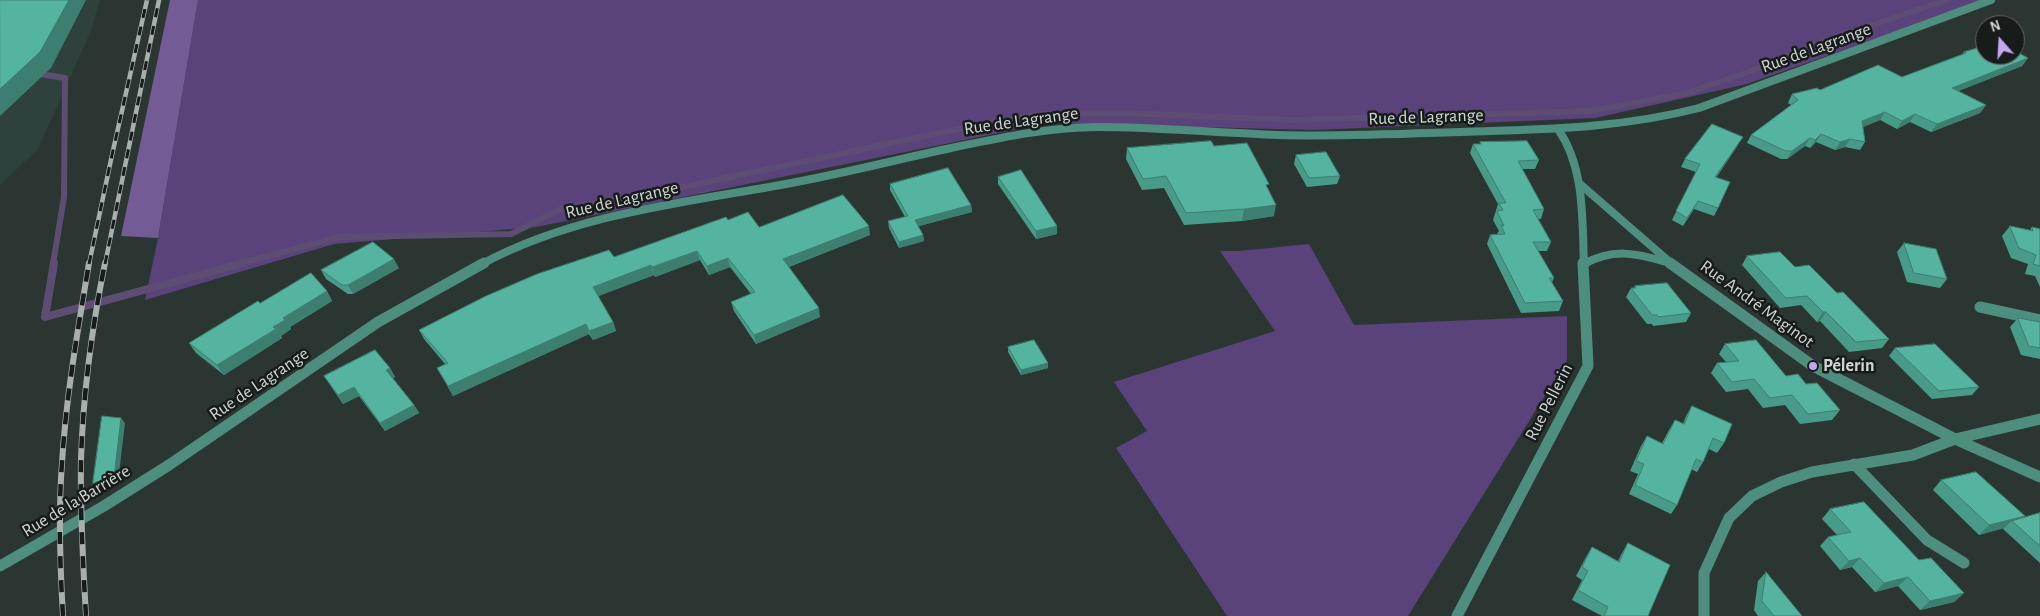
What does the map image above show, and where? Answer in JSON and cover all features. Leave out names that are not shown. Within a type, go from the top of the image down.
[{"type":"street","name":"Rue de Lagrange","points":[[169,465],[378,322],[510,249],[594,222],[662,206],[786,184],[979,142],[1053,129],[1099,127],[1280,135],[1373,135],[1558,129],[1624,124],[1699,108],[1991,0]]},
{"type":"street","name":"Rue Pellerin","points":[[1458,616],[1588,366],[1580,184],[1566,142],[1558,129]]},
{"type":"street","name":"Rue André Maginot","points":[[1580,184],[1671,264],[1813,366],[1955,439],[2040,477]]},
{"type":"street","points":[[1584,264],[1602,255],[1625,254],[1651,257],[1671,264]]},
{"type":"street","points":[[1980,307],[2040,320]]},
{"type":"street","points":[[1704,616],[1704,573],[1730,518],[1752,496],[1781,482],[1812,472],[1914,455],[1955,439],[2010,428],[2040,419]]},
{"type":"street","points":[[1854,464],[1927,540],[1964,563]]},
{"type":"street","name":"Rue de la Barrière","points":[[0,566],[104,506],[169,465]]},
{"type":"shaded area","points":[[0,0],[100,0],[90,33],[38,149],[0,185]]},
{"type":"shaded area","points":[[170,0],[198,0],[158,238],[121,236]]},
{"type":"shaded area","points":[[198,0],[1986,0],[1747,84],[1595,118],[1313,130],[1048,123],[536,227],[334,244],[145,300],[158,238]]},
{"type":"shaded area","points":[[1309,244],[1354,325],[1567,316],[1567,360],[1408,616],[1227,616],[1116,448],[1147,431],[1114,382],[1275,331],[1220,251]]},
{"type":"building","points":[[0,0],[69,0],[40,52],[0,89]]},
{"type":"building","points":[[1975,49],[1975,65],[2010,65],[1952,88],[1986,105],[1937,124],[1915,114],[1902,121],[1885,112],[1862,121],[1865,142],[1850,139],[1840,142],[1821,134],[1815,140],[1810,138],[1792,151],[1786,151],[1751,135],[1798,100],[1792,94],[1817,88],[1820,90],[1878,65],[1902,77],[1966,53],[1964,52]]},
{"type":"building","points":[[1712,124],[1743,137],[1715,177],[1730,182],[1718,208],[1698,201],[1687,218],[1676,211],[1700,164],[1685,159]]},
{"type":"building","points":[[1211,141],[1214,146],[1247,143],[1269,184],[1266,185],[1276,205],[1186,213],[1166,176],[1143,179],[1127,148]]},
{"type":"building","points":[[1527,141],[1539,160],[1518,161],[1544,209],[1533,210],[1551,242],[1533,242],[1554,278],[1549,278],[1563,301],[1525,303],[1490,235],[1505,234],[1501,225],[1504,226],[1497,211],[1503,210],[1499,203],[1506,203],[1473,144],[1481,144],[1480,142]]},
{"type":"building","points":[[1326,152],[1340,176],[1309,178],[1296,155]]},
{"type":"building","points":[[948,168],[971,205],[915,220],[923,235],[899,242],[888,221],[908,216],[890,184]]},
{"type":"building","points":[[1021,170],[1057,226],[1036,231],[998,177]]},
{"type":"building","points":[[843,195],[869,226],[783,259],[819,308],[754,335],[731,302],[755,292],[728,258],[707,266],[697,251],[652,267],[651,265],[593,287],[613,322],[589,331],[586,324],[448,386],[437,368],[448,363],[419,330],[486,296],[537,274],[609,250],[614,257],[726,217],[728,220],[748,212],[759,227]]},
{"type":"building","points":[[2010,226],[2033,231],[2032,227],[2040,229],[2040,266],[2033,264],[2036,255],[2019,248]]},
{"type":"building","points":[[373,242],[394,259],[348,285],[342,285],[321,270]]},
{"type":"building","points":[[1904,243],[1936,249],[1947,279],[1914,273]]},
{"type":"building","points":[[1780,252],[1795,267],[1809,265],[1837,293],[1843,292],[1889,339],[1856,342],[1807,296],[1786,298],[1747,256]]},
{"type":"building","points":[[311,273],[327,291],[283,318],[285,320],[273,327],[276,329],[217,365],[189,343],[258,301],[260,303]]},
{"type":"building","points":[[1667,283],[1691,313],[1658,317],[1657,315],[1652,315],[1631,288]]},
{"type":"building","points":[[2018,318],[2040,322],[2040,348],[2029,346]]},
{"type":"building","points":[[1034,340],[1048,363],[1021,370],[1008,347]]},
{"type":"building","points":[[1756,340],[1786,376],[1798,374],[1806,384],[1817,383],[1840,410],[1808,414],[1792,395],[1770,398],[1754,379],[1732,382],[1717,363],[1739,361],[1725,344]]},
{"type":"building","points":[[1935,344],[1979,387],[1939,391],[1895,348]]},
{"type":"building","points":[[375,350],[390,368],[386,370],[414,405],[380,423],[354,387],[338,395],[324,376]]},
{"type":"building","points":[[1692,406],[1732,424],[1724,443],[1713,438],[1703,462],[1696,459],[1677,505],[1635,485],[1644,464],[1636,461],[1647,436],[1663,444],[1675,420],[1684,424]]},
{"type":"building","points":[[102,416],[121,418],[114,477],[93,483]]},
{"type":"building","points":[[1976,472],[2025,516],[1989,525],[1941,480]]},
{"type":"building","points":[[1864,502],[1919,560],[1931,558],[1964,593],[1930,601],[1908,577],[1884,583],[1860,558],[1849,561],[1828,537],[1851,532],[1830,509]]},
{"type":"building","points":[[2040,513],[2040,546],[2012,521]]},
{"type":"building","points":[[1628,543],[1670,565],[1648,616],[1604,616],[1608,607],[1578,590],[1588,571],[1582,567],[1592,547],[1619,562]]},
{"type":"building","points":[[1766,572],[1802,616],[1774,616],[1762,601]]},
{"type":"waterway","points":[[238,264],[339,237],[511,234],[561,209],[683,187],[982,124],[1042,114],[1124,113],[1293,120],[1589,111],[1684,94],[1746,73],[1819,43],[1947,0]]},
{"type":"waterway","points":[[34,73],[65,78],[64,197],[53,264]]},
{"type":"waterway","points":[[54,263],[45,317],[243,263]]},
{"type":"railway","points":[[89,264],[147,0]]},
{"type":"railway","points":[[105,264],[159,0]]},
{"type":"railway","points":[[63,616],[60,540],[62,463],[69,388],[89,263]]},
{"type":"railway","points":[[86,616],[81,518],[82,435],[89,361],[105,263]]},
{"type":"place","name":"Pélerin","points":[[1813,366]]}]
